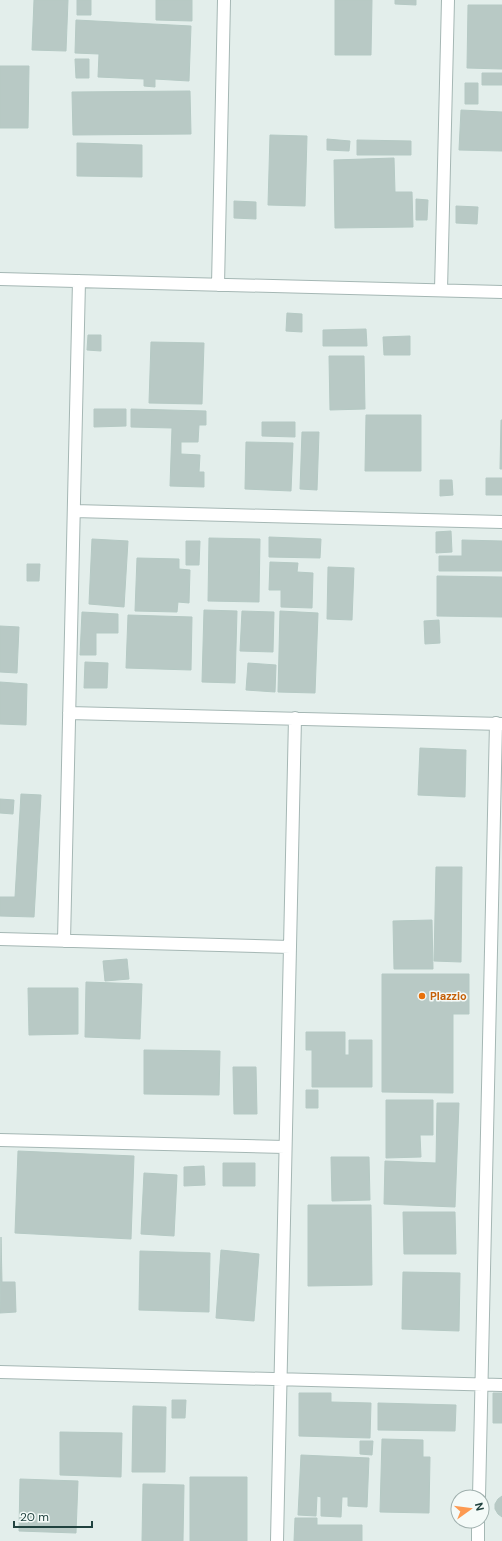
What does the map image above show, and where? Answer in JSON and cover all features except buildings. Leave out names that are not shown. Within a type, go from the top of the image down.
[{"type":"street","points":[[218,285],[224,0]]},
{"type":"street","points":[[441,290],[448,0]]},
{"type":"street","points":[[0,279],[502,292]]},
{"type":"street","points":[[64,941],[79,281]]},
{"type":"street","points":[[74,511],[502,522]]},
{"type":"street","points":[[69,713],[499,723],[479,1489]]},
{"type":"street","points":[[277,1541],[295,718]]},
{"type":"street","points":[[0,939],[290,947]]},
{"type":"street","points":[[0,1140],[285,1147]]},
{"type":"street","points":[[0,1372],[502,1385]]},
{"type":"street","points":[[478,1529],[478,1541]]},
{"type":"place","name":"Plazzio","points":[[422,996]]}]
